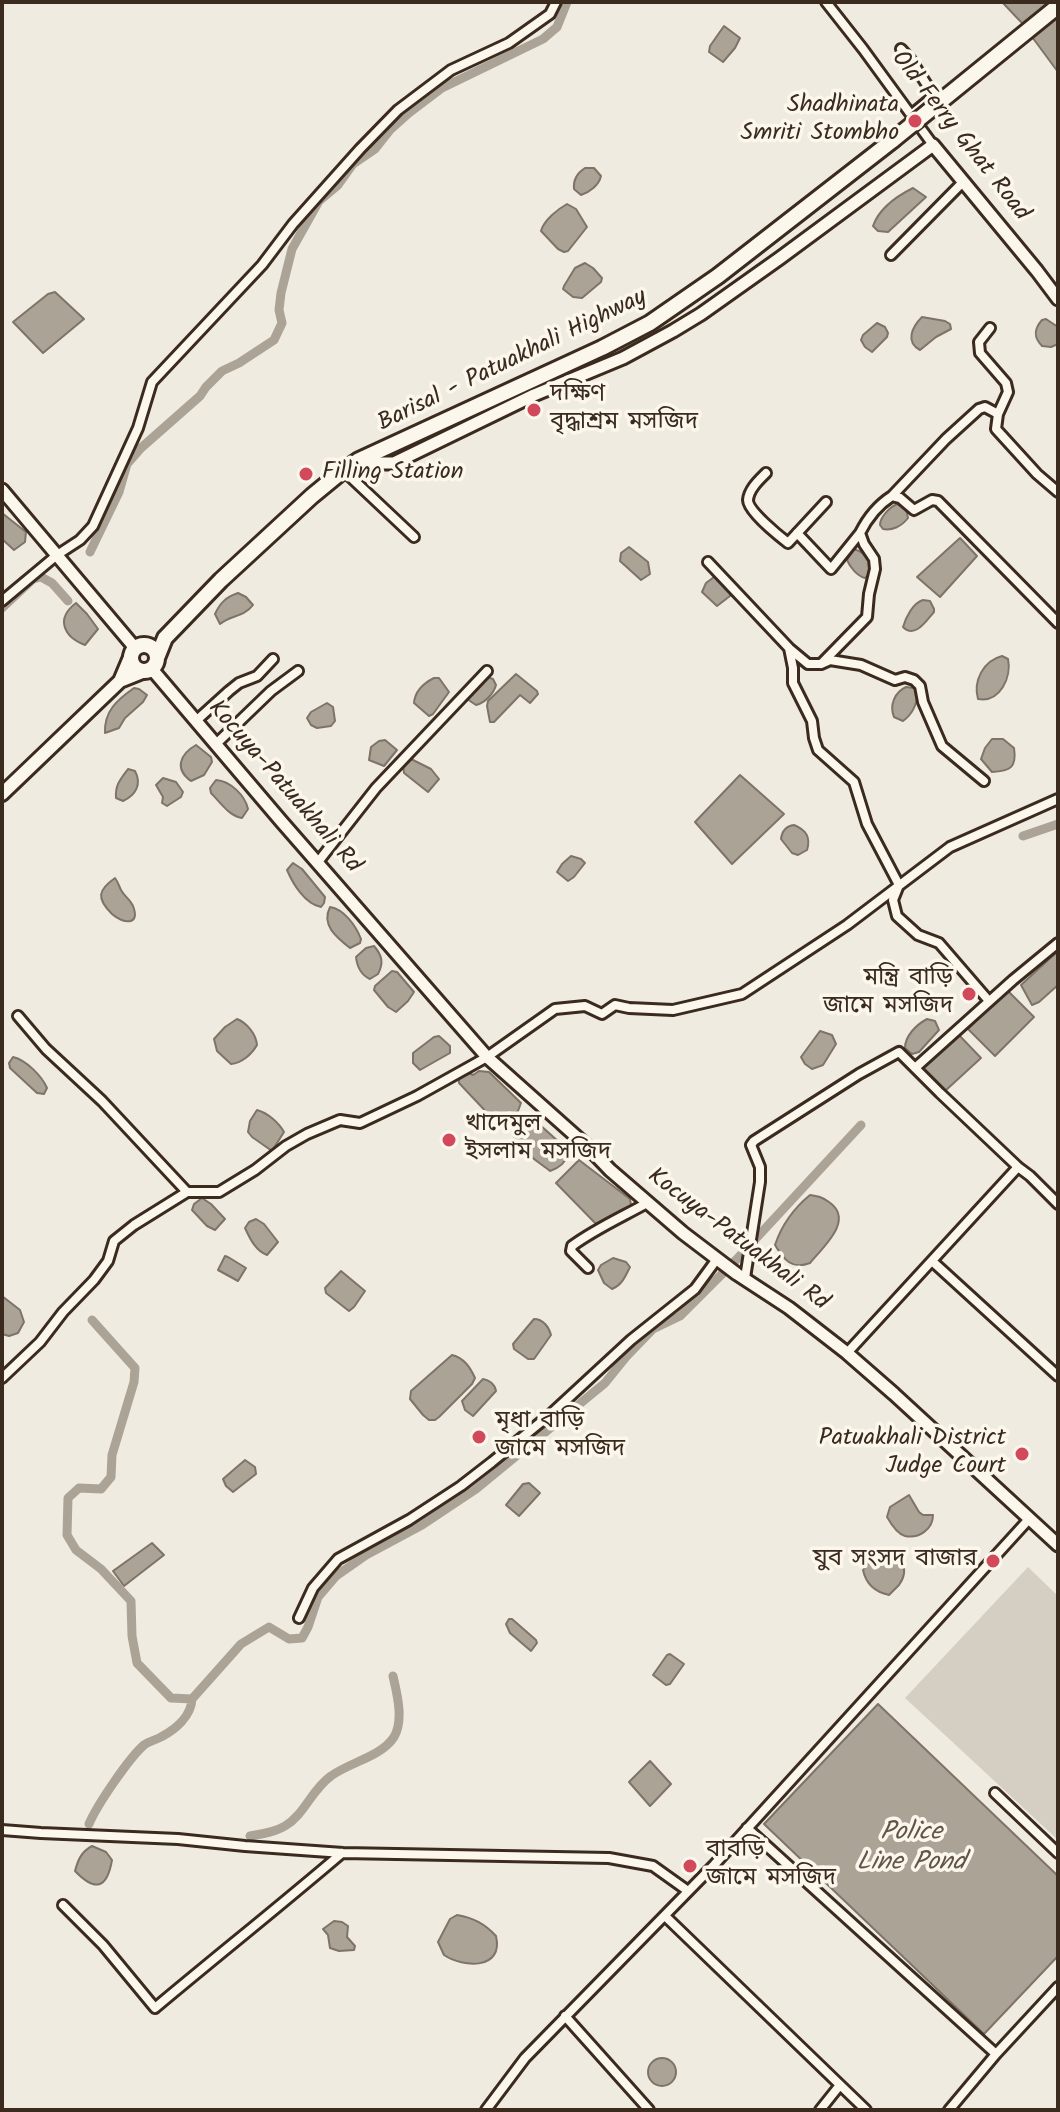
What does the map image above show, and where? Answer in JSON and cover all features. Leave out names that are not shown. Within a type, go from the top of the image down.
[{"type":"highway","name":"Barisal - Patuakhali Highway","points":[[151,666],[165,638],[264,540],[343,470],[650,323],[718,276],[1058,6]]},
{"type":"highway","name":"Barisal - Patuakhali Highway","points":[[137,649],[165,638]]},
{"type":"highway","points":[[151,647],[151,666],[134,667],[131,661],[137,649],[151,647]]},
{"type":"main road","points":[[359,460],[394,463],[534,395],[647,345],[701,314],[933,145]]},
{"type":"main road","name":"Old Ferry Ghat Road","points":[[933,145],[1058,299]]},
{"type":"main road","points":[[2,490],[137,649],[120,681]]},
{"type":"main road","points":[[2,794],[120,681],[151,666]]},
{"type":"main road","name":"Kocuya-Patuakhali Rd","points":[[151,666],[487,1057],[647,1203],[717,1259],[789,1308],[847,1353],[1058,1545]]},
{"type":"street","points":[[2,601],[80,540],[96,522],[138,428],[152,382],[262,265],[332,179],[398,110],[451,70],[509,43],[550,14],[556,2]]},
{"type":"street","name":"Old Ferry Ghat Road","points":[[826,2],[933,145]]},
{"type":"street","points":[[901,49],[934,96],[911,115]]},
{"type":"street","points":[[891,255],[963,182]]},
{"type":"street","points":[[990,328],[979,342],[979,349],[1006,383],[1008,392],[998,414],[996,429],[1058,492]]},
{"type":"street","points":[[797,533],[831,569],[866,522],[946,439],[979,409],[985,407],[998,414]]},
{"type":"street","points":[[343,470],[414,537]]},
{"type":"street","points":[[766,473],[752,488],[749,505],[788,543],[826,502]]},
{"type":"street","points":[[892,496],[900,498],[914,510],[932,500],[938,501],[1058,623]]},
{"type":"street","points":[[821,664],[867,617],[875,569],[874,559],[860,533]]},
{"type":"street","points":[[708,562],[808,664],[830,660],[861,665],[895,680],[905,677],[914,680],[920,686],[923,702],[942,746],[984,781]]},
{"type":"street","points":[[789,648],[793,683],[812,721],[818,750],[854,782],[867,824],[899,885],[893,900],[897,916],[918,935],[939,943],[989,1001]]},
{"type":"street","points":[[197,720],[239,683],[257,676],[273,659]]},
{"type":"street","points":[[216,744],[271,691],[298,671]]},
{"type":"street","points":[[318,862],[376,788],[487,671]]},
{"type":"street","points":[[2,1378],[40,1342],[94,1280],[108,1261],[114,1241],[187,1192],[219,1192],[307,1134],[340,1120],[360,1123],[417,1096],[487,1057],[555,1009],[585,1006],[602,1014],[615,1005],[673,1010],[742,994],[847,925],[950,847],[1058,799]]},
{"type":"street","points":[[915,1068],[1058,943]]},
{"type":"street","points":[[18,1016],[46,1049],[102,1101],[187,1192]]},
{"type":"street","points":[[741,1276],[753,1231],[760,1182],[760,1167],[751,1145],[859,1074],[899,1052],[1058,1204]]},
{"type":"street","points":[[847,1353],[1018,1167]]},
{"type":"street","points":[[588,1268],[571,1251],[572,1246],[593,1230],[647,1203]]},
{"type":"street","points":[[299,1618],[313,1588],[338,1559],[409,1520],[492,1462],[552,1413],[631,1340],[695,1289],[717,1259]]},
{"type":"street","points":[[932,1261],[1058,1376]]},
{"type":"street","points":[[486,2110],[525,2058],[665,1916],[1030,1518]]},
{"type":"street","points":[[995,1793],[1058,1853]]},
{"type":"street","points":[[747,1828],[996,2054]]},
{"type":"street","points":[[2,1830],[178,1839],[343,1853],[609,1858],[653,1866],[688,1891]]},
{"type":"street","points":[[63,1905],[103,1945],[155,2008],[343,1853]]},
{"type":"street","points":[[665,1916],[866,2110]]},
{"type":"street","points":[[949,2110],[1058,1987]]},
{"type":"street","points":[[565,2016],[649,2110]]},
{"type":"street","points":[[820,2110],[840,2085]]},
{"type":"shaded area","points":[[1028,1567],[1058,1596],[1058,1840],[905,1698]]},
{"type":"water","points":[[1002,2],[1058,2],[1058,72],[1021,22]]},
{"type":"water","points":[[724,26],[740,38],[723,62],[709,52]]},
{"type":"water","points":[[585,168],[594,168],[601,176],[594,188],[581,195],[574,189],[574,182]]},
{"type":"water","points":[[913,188],[926,197],[888,232],[878,231],[873,226],[884,209]]},
{"type":"water","points":[[567,204],[576,209],[587,227],[564,252],[541,231],[548,219]]},
{"type":"water","points":[[585,263],[602,278],[601,282],[582,298],[573,297],[563,289],[564,286],[575,268]]},
{"type":"water","points":[[55,292],[84,319],[43,353],[13,322],[48,294]]},
{"type":"water","points":[[922,317],[945,321],[951,329],[920,350],[911,339],[915,325]]},
{"type":"water","points":[[1046,319],[1058,327],[1058,344],[1051,347],[1042,346],[1036,336],[1037,327]]},
{"type":"water","points":[[877,323],[885,327],[888,333],[872,352],[861,340]]},
{"type":"water","points":[[897,504],[906,509],[908,518],[897,527],[883,529],[880,525],[882,519]]},
{"type":"water","points":[[2,513],[26,532],[25,542],[14,550],[2,539]]},
{"type":"water","points":[[960,538],[977,556],[940,597],[917,577]]},
{"type":"water","points":[[629,547],[648,562],[650,574],[641,580],[620,561],[621,553]]},
{"type":"water","points":[[854,549],[869,561],[870,574],[865,578],[854,571],[847,560]]},
{"type":"water","points":[[718,577],[732,592],[717,606],[702,592],[706,583]]},
{"type":"water","points":[[238,593],[253,605],[246,612],[220,624],[215,614],[217,610]]},
{"type":"water","points":[[923,600],[930,601],[934,612],[916,630],[907,630],[903,627],[908,615]]},
{"type":"water","points":[[76,603],[98,629],[85,645],[72,637],[65,627],[66,615]]},
{"type":"water","points":[[1002,656],[1008,659],[1009,666],[1003,687],[993,697],[978,699],[977,685],[981,673],[990,662]]},
{"type":"water","points":[[516,674],[538,694],[530,703],[520,695],[494,722],[490,722],[488,701]]},
{"type":"water","points":[[487,677],[493,679],[495,688],[486,700],[476,705],[467,699]]},
{"type":"water","points":[[434,678],[439,678],[449,692],[429,716],[414,703],[421,688]]},
{"type":"water","points":[[906,687],[918,692],[914,708],[903,721],[894,717],[892,708],[896,696]]},
{"type":"water","points":[[134,688],[147,695],[143,702],[119,728],[105,733],[107,718],[113,707]]},
{"type":"water","points":[[327,703],[333,707],[335,721],[331,726],[317,728],[311,725],[307,718],[311,712]]},
{"type":"water","points":[[992,739],[1003,739],[1014,748],[1013,764],[1008,769],[992,772],[981,759]]},
{"type":"water","points":[[385,740],[397,750],[384,766],[369,760],[371,747]]},
{"type":"water","points":[[196,745],[211,757],[212,762],[204,775],[191,781],[182,772],[181,762]]},
{"type":"water","points":[[411,759],[431,769],[439,779],[428,792],[404,773],[403,765]]},
{"type":"water","points":[[128,769],[135,771],[138,785],[131,796],[123,801],[116,798],[116,790]]},
{"type":"water","points":[[740,775],[784,814],[732,864],[695,822]]},
{"type":"water","points":[[163,778],[176,782],[183,792],[181,797],[167,806],[162,803],[163,797],[156,785]]},
{"type":"water","points":[[216,780],[231,786],[244,799],[248,809],[242,818],[229,812],[211,793],[210,788]]},
{"type":"water","points":[[794,825],[808,838],[807,850],[798,855],[792,853],[781,839],[785,829]]},
{"type":"water","points":[[571,856],[585,863],[568,881],[557,872]]},
{"type":"water","points":[[293,863],[302,869],[325,897],[321,907],[305,898],[296,887],[287,870]]},
{"type":"water","points":[[115,878],[133,906],[133,920],[121,920],[101,899],[102,890]]},
{"type":"water","points":[[330,907],[349,919],[359,934],[360,943],[350,948],[335,935],[327,919]]},
{"type":"water","points":[[374,946],[381,963],[378,974],[370,979],[360,970],[356,957],[366,948]]},
{"type":"water","points":[[1058,951],[1058,985],[1032,1005],[1021,985]]},
{"type":"water","points":[[392,971],[397,972],[414,992],[396,1012],[374,990]]},
{"type":"water","points":[[1006,989],[1034,1017],[995,1056],[968,1029]]},
{"type":"water","points":[[237,1019],[250,1029],[257,1045],[246,1058],[231,1064],[217,1051],[214,1039]]},
{"type":"water","points":[[927,1019],[935,1021],[939,1030],[919,1052],[912,1054],[905,1048],[907,1039]]},
{"type":"water","points":[[820,1031],[832,1035],[836,1044],[823,1065],[812,1069],[801,1057]]},
{"type":"water","points":[[957,1033],[981,1058],[945,1091],[923,1069]]},
{"type":"water","points":[[439,1036],[450,1046],[450,1053],[420,1070],[413,1063],[413,1053]]},
{"type":"water","points":[[13,1057],[23,1061],[45,1083],[47,1088],[44,1094],[37,1093],[10,1068]]},
{"type":"water","points":[[479,1071],[489,1072],[521,1103],[518,1111],[505,1122],[492,1118],[459,1083],[459,1078],[467,1072],[473,1075]]},
{"type":"water","points":[[257,1110],[273,1119],[284,1132],[272,1151],[248,1132]]},
{"type":"water","points":[[529,1115],[570,1152],[567,1159],[554,1170],[550,1171],[533,1159],[512,1132],[522,1118]]},
{"type":"water","points":[[579,1160],[630,1199],[631,1205],[621,1215],[599,1227],[556,1183]]},
{"type":"water","points":[[810,1195],[824,1199],[836,1209],[838,1225],[810,1263],[793,1264],[775,1245],[789,1217]]},
{"type":"water","points":[[202,1198],[225,1219],[215,1230],[192,1210]]},
{"type":"water","points":[[256,1219],[278,1242],[267,1255],[257,1248],[245,1228]]},
{"type":"water","points":[[225,1256],[246,1268],[238,1281],[218,1270]]},
{"type":"water","points":[[613,1258],[626,1262],[630,1267],[621,1283],[612,1289],[604,1283],[598,1270]]},
{"type":"water","points":[[341,1271],[365,1291],[349,1311],[326,1293],[325,1288]]},
{"type":"water","points":[[2,1296],[20,1310],[24,1322],[18,1333],[9,1336],[2,1334]]},
{"type":"water","points":[[534,1319],[545,1324],[551,1335],[534,1359],[528,1359],[514,1349],[513,1344]]},
{"type":"water","points":[[452,1355],[466,1364],[475,1378],[439,1417],[429,1420],[410,1399],[411,1391]]},
{"type":"water","points":[[483,1379],[491,1383],[496,1391],[473,1416],[465,1410],[462,1401]]},
{"type":"water","points":[[245,1460],[255,1467],[256,1474],[233,1492],[223,1479]]},
{"type":"water","points":[[529,1483],[540,1493],[519,1516],[506,1505],[523,1484]]},
{"type":"water","points":[[909,1495],[919,1512],[933,1515],[928,1529],[910,1537],[899,1533],[887,1517],[890,1507]]},
{"type":"water","points":[[152,1543],[164,1555],[124,1586],[113,1571]]},
{"type":"water","points":[[881,1551],[894,1554],[904,1567],[899,1585],[889,1595],[872,1587],[863,1570]]},
{"type":"water","points":[[509,1619],[536,1640],[531,1651],[510,1633],[506,1624]]},
{"type":"water","points":[[670,1654],[684,1664],[666,1685],[653,1675]]},
{"type":"water","name":"Police Line Pond","points":[[878,1704],[1058,1876],[1058,1956],[984,2034],[764,1824]]},
{"type":"water","points":[[650,1761],[671,1784],[650,1806],[629,1782]]},
{"type":"water","points":[[92,1846],[106,1852],[112,1860],[107,1877],[99,1884],[89,1882],[75,1871],[80,1857]]},
{"type":"water","points":[[457,1915],[479,1922],[496,1936],[497,1947],[488,1960],[471,1964],[444,1955],[438,1942],[450,1919]]},
{"type":"water","points":[[334,1921],[348,1926],[347,1937],[355,1946],[354,1950],[330,1948],[328,1935],[323,1929]]},
{"type":"water","points":[[662,2058],[672,2062],[676,2072],[672,2082],[662,2086],[652,2082],[648,2072],[652,2062]]},
{"type":"waterway","points":[[90,552],[119,492],[127,464],[200,396],[222,371],[274,340],[282,323],[279,310],[281,293],[292,249],[319,201],[338,185],[353,164],[375,149],[390,130],[442,88],[543,39],[557,27],[567,2]]},
{"type":"waterway","points":[[2,608],[33,579],[41,577],[52,583],[68,601]]},
{"type":"waterway","points":[[1023,836],[1058,824]]},
{"type":"waterway","points":[[92,1320],[135,1368],[134,1382],[112,1455],[111,1477],[101,1489],[79,1488],[68,1498],[67,1535],[76,1550],[101,1569],[131,1601],[137,1663],[171,1698],[192,1699],[241,1644],[269,1627],[289,1639],[302,1638],[318,1597],[336,1576],[476,1489],[605,1383],[653,1329],[680,1316],[736,1260],[861,1125]]},
{"type":"waterway","points":[[250,1836],[285,1826],[331,1776],[388,1744],[399,1723],[393,1676]]},
{"type":"waterway","points":[[89,1824],[130,1760],[144,1745],[177,1726],[189,1711],[192,1699]]},
{"type":"place","name":"Shadhinata Smriti Stombho","points":[[915,121]]},
{"type":"place","name":"দক্ষিণ বৃদ্ধাশ্রম মসজিদ","points":[[534,410]]},
{"type":"place","name":"Filling Station","points":[[306,474]]},
{"type":"place","name":"মন্ত্রি বাড়ি জামে মসজিদ","points":[[969,994]]},
{"type":"place","name":"খাদেমুল ইসলাম মসজিদ","points":[[449,1140]]},
{"type":"place","name":"মৃধা বাড়ি জামে মসজিদ","points":[[479,1437]]},
{"type":"place","name":"Patuakhali District Judge Court","points":[[1022,1454]]},
{"type":"place","name":"যুব সংসদ বাজার","points":[[993,1561]]},
{"type":"place","name":"বাবড়ি জামে মসজিদ","points":[[690,1866]]}]
